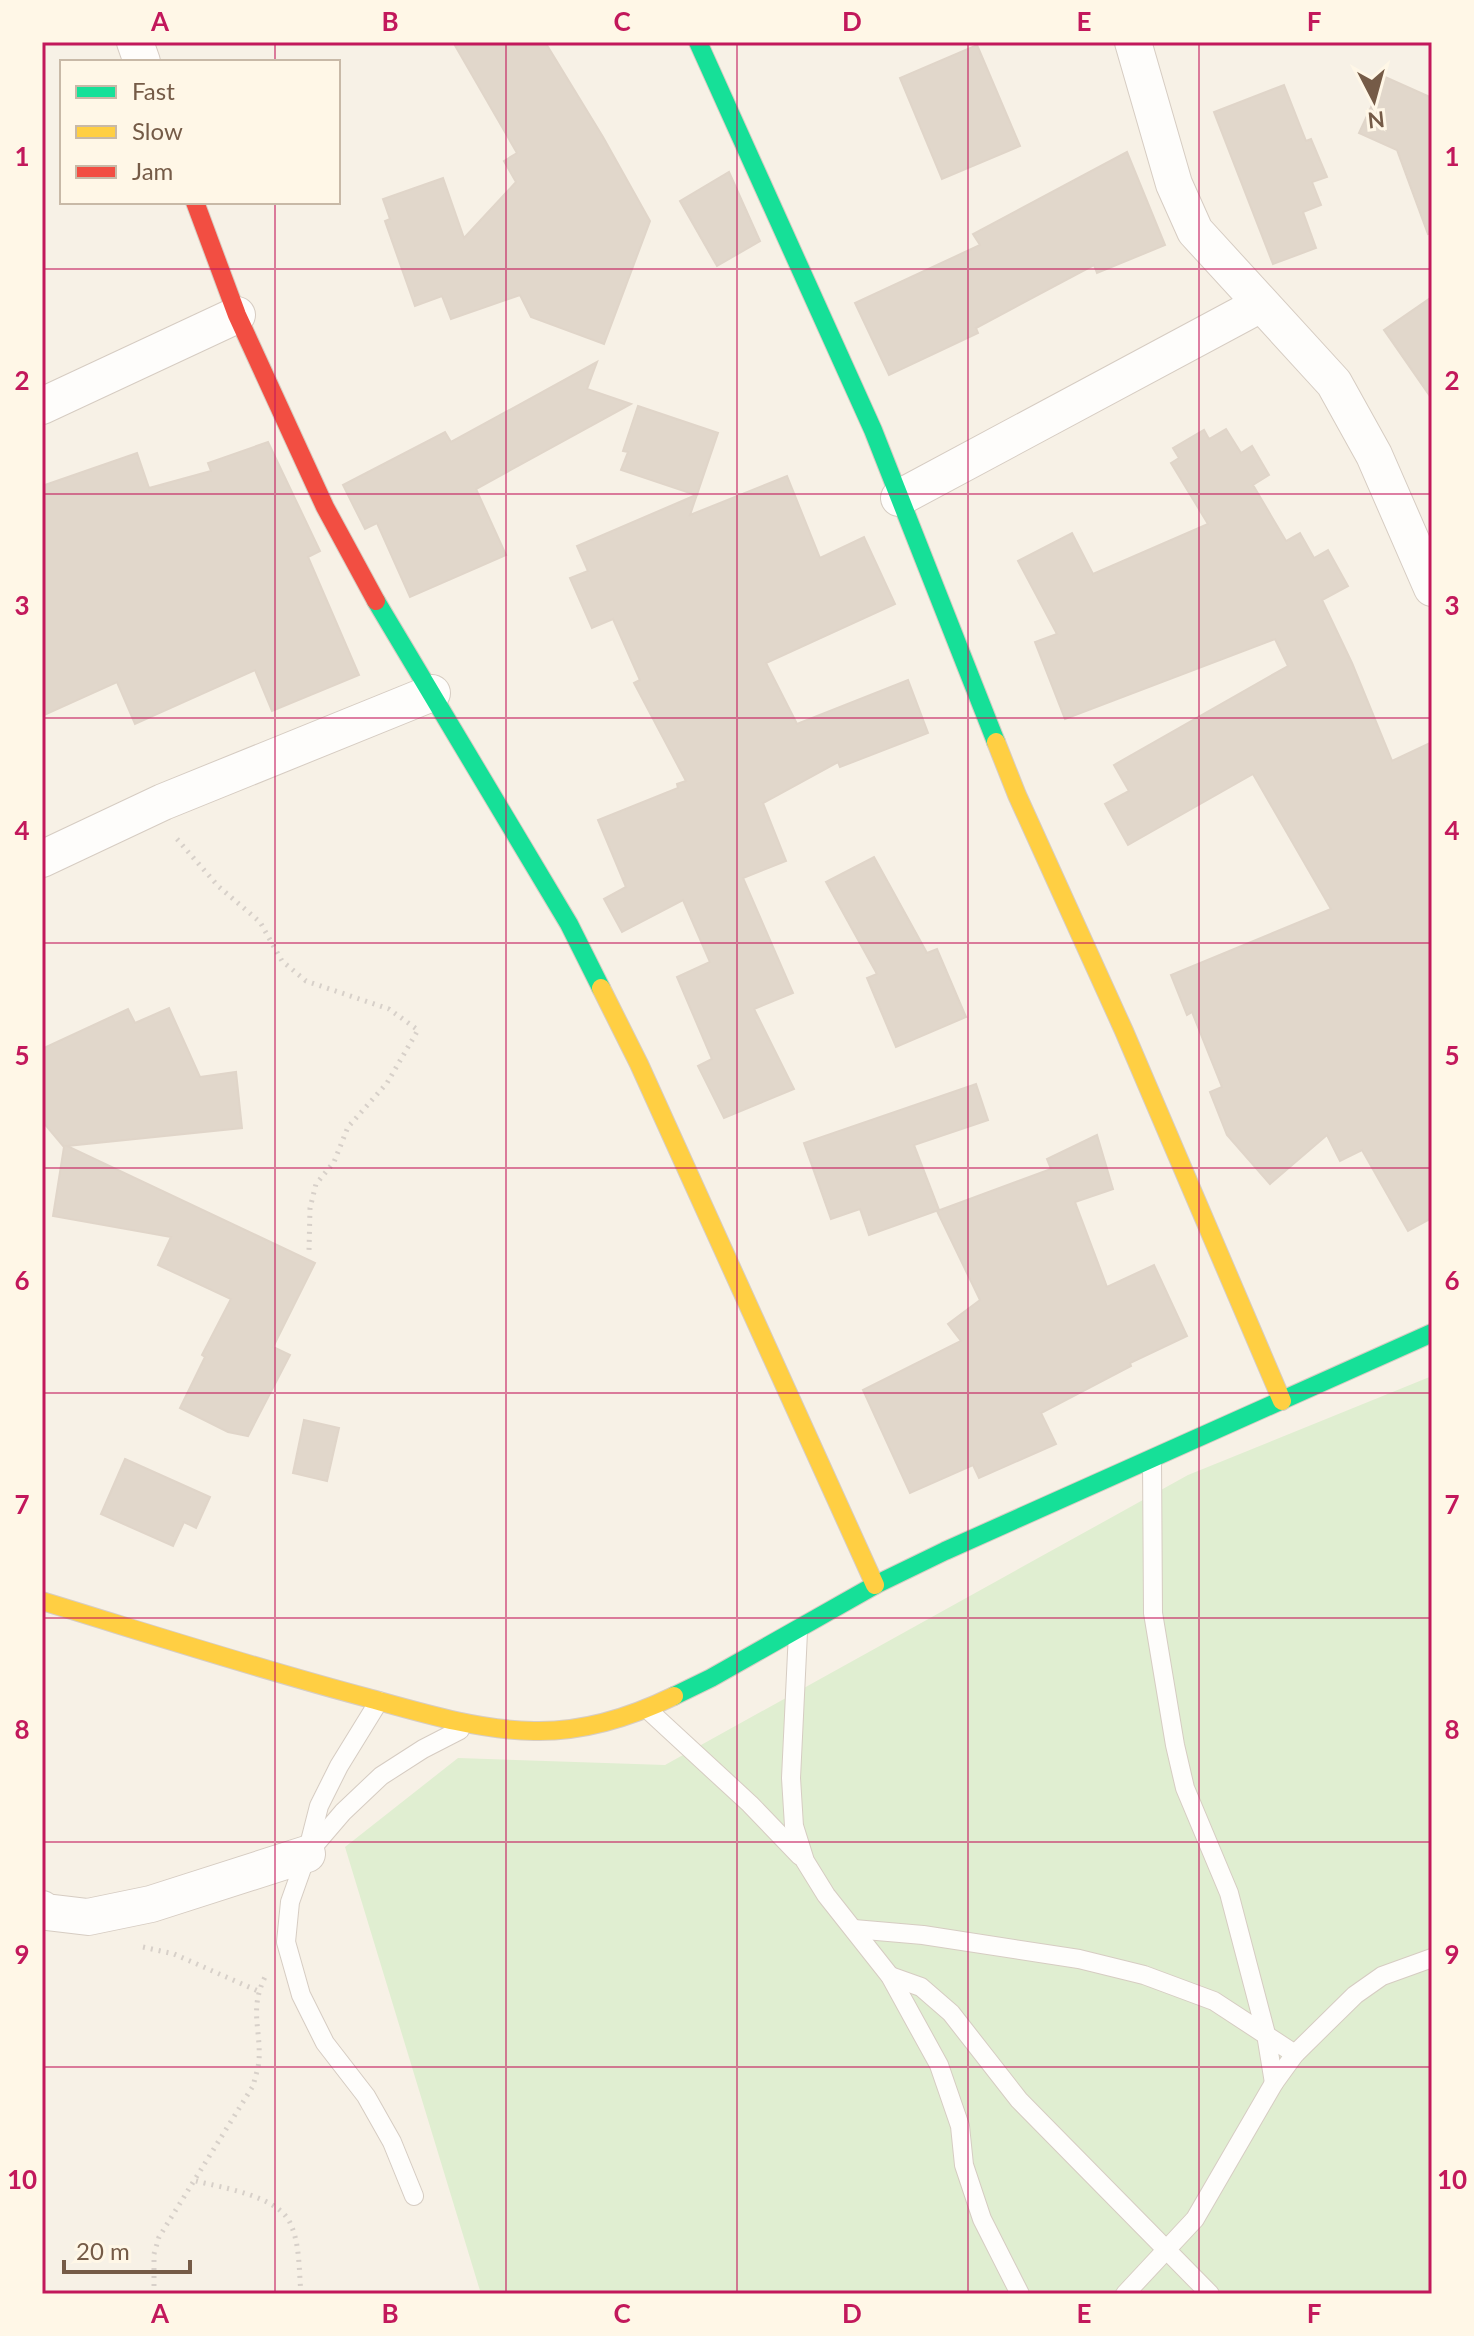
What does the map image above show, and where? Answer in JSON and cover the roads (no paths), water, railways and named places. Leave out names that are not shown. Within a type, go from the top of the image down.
[{"type":"street","points":[[698,42],[873,430],[1017,795],[1124,1031],[1282,1401]]},
{"type":"street","points":[[1133,42],[1174,184],[1195,231],[1334,383],[1374,455],[1432,588]]},
{"type":"street","points":[[196,204],[237,315],[325,507],[375,600],[569,924],[639,1064],[875,1585]]},
{"type":"street","points":[[899,498],[1261,304]]},
{"type":"street","points":[[42,406],[237,315]]},
{"type":"street","points":[[42,859],[163,802],[432,693]]},
{"type":"street","points":[[42,1601],[304,1681],[470,1725],[538,1732],[595,1727],[647,1709],[875,1585],[1432,1333]]},
{"type":"street","points":[[42,1909],[88,1917],[151,1904],[307,1854]]},
{"type":"lane","points":[[1152,1459],[1153,1613],[1175,1745],[1185,1788],[1229,1893],[1266,2034],[1274,2083]]},
{"type":"lane","points":[[798,1629],[791,1778],[794,1826],[805,1861]]},
{"type":"lane","points":[[379,1701],[339,1766],[319,1806],[290,1902],[286,1942],[301,1995],[325,2043],[366,2096],[392,2142],[414,2196]]},
{"type":"lane","points":[[647,1709],[750,1804],[805,1861],[826,1895],[890,1976],[947,2085],[960,2126],[964,2165],[982,2219],[1020,2294]]},
{"type":"lane","points":[[307,1854],[343,1812],[381,1776],[423,1749],[470,1725]]},
{"type":"lane","points":[[854,1929],[923,1935],[1079,1959],[1144,1975],[1214,2001],[1295,2054]]},
{"type":"lane","points":[[1125,2294],[1195,2219],[1274,2083],[1295,2054],[1355,1995],[1382,1976],[1432,1958]]},
{"type":"lane","points":[[890,1976],[921,1987],[951,2013],[1019,2100],[1210,2294]]}]
